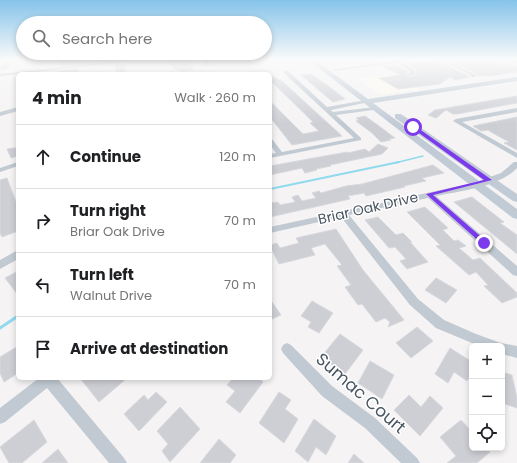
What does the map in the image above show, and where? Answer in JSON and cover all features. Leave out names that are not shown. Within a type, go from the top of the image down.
[{"type":"main road","points":[[338,81],[366,102],[384,107],[517,199]]},
{"type":"main road","points":[[347,81],[475,185],[517,215]]},
{"type":"main road","points":[[375,104],[508,81]]},
{"type":"main road","points":[[384,107],[517,85]]},
{"type":"street","points":[[272,156],[359,139],[296,81]]},
{"type":"street","points":[[326,108],[366,102]]},
{"type":"street","points":[[332,114],[375,104]]},
{"type":"street","points":[[0,114],[16,110]]},
{"type":"street","points":[[517,110],[456,121],[517,156]]},
{"type":"street","points":[[272,143],[280,154]]},
{"type":"street","name":"Briar Oak Drive","points":[[272,230],[475,185],[504,176],[512,171],[517,164]]},
{"type":"street","points":[[0,170],[16,165]]},
{"type":"street","points":[[429,194],[517,272]]},
{"type":"street","points":[[343,214],[414,302],[440,324],[487,343]]},
{"type":"street","points":[[0,265],[16,255]]},
{"type":"street","points":[[505,349],[517,352]]},
{"type":"street","name":"Sumac Court","points":[[287,350],[327,391],[370,423],[412,463]]},
{"type":"street","points":[[0,418],[47,380]]},
{"type":"street","points":[[51,380],[119,463]]},
{"type":"shaded area","points":[[360,81],[405,81],[421,89],[381,95]]},
{"type":"building","points":[[272,81],[282,81],[342,136],[292,145],[272,120],[272,103],[303,134],[319,131],[310,123],[313,122]]},
{"type":"building","points":[[308,81],[320,81],[345,99],[333,102]]},
{"type":"building","points":[[384,81],[445,81],[440,84],[398,89]]},
{"type":"building","points":[[517,96],[517,103],[457,114],[453,114],[446,110],[436,118],[428,115],[435,110]]},
{"type":"building","points":[[365,116],[395,138],[381,142],[356,121],[359,120],[356,118]]},
{"type":"building","points":[[517,117],[517,150],[504,143],[509,142],[488,130],[481,131],[473,126]]},
{"type":"building","points":[[378,144],[388,148],[382,154],[330,165],[331,166],[305,173],[302,168],[272,175],[272,166],[365,149],[369,152]]},
{"type":"building","points":[[16,148],[16,157],[11,158],[7,149]]},
{"type":"building","points":[[433,165],[444,173],[422,178],[426,181],[404,186],[405,187],[366,196],[364,193],[348,196],[350,199],[272,217],[272,203],[278,202],[280,205],[295,202],[292,197],[298,195],[302,201],[316,198],[312,193],[319,191],[321,193],[346,186],[362,184]]},
{"type":"building","points":[[7,178],[16,202],[16,232],[2,237],[0,233],[0,180]]},
{"type":"building","points":[[472,197],[504,222],[500,223],[517,235],[517,254],[454,202]]},
{"type":"building","points":[[425,207],[448,228],[443,230],[454,241],[458,240],[466,246],[459,248],[473,260],[480,258],[517,293],[517,297],[502,303],[484,286],[488,285],[476,272],[469,275],[436,246],[440,245],[407,212]]},
{"type":"building","points":[[378,217],[396,235],[403,233],[428,262],[407,269],[400,261],[406,259],[395,247],[389,248],[365,220]]},
{"type":"building","points":[[336,229],[363,270],[404,320],[388,327],[390,322],[385,318],[376,322],[362,304],[358,305],[345,287],[351,285],[337,266],[342,265],[325,244],[311,248],[315,255],[279,264],[272,250],[272,244],[277,243],[280,248],[299,243],[296,238]]},
{"type":"building","points":[[16,272],[16,292],[5,278]]},
{"type":"building","points":[[436,278],[457,290],[446,303],[425,290]]},
{"type":"building","points":[[312,301],[333,313],[319,333],[308,327],[311,322],[301,316]]},
{"type":"building","points":[[272,302],[281,315],[272,319]]},
{"type":"building","points":[[417,327],[433,341],[411,358],[396,343]]},
{"type":"building","points":[[340,334],[363,350],[345,374],[321,357]]},
{"type":"building","points":[[16,347],[16,374],[4,382],[0,373],[0,357]]},
{"type":"building","points":[[450,348],[469,360],[469,377],[467,381],[454,372],[448,383],[435,374]]},
{"type":"building","points":[[370,361],[394,375],[382,399],[358,383]]},
{"type":"building","points":[[505,373],[512,375],[517,398],[517,408],[505,404]]},
{"type":"building","points":[[82,380],[125,380],[99,402]]},
{"type":"building","points":[[231,380],[260,380],[263,382],[240,413],[226,402],[235,391],[227,385]]},
{"type":"building","points":[[156,392],[167,402],[139,431],[124,414],[144,395],[148,400]]},
{"type":"building","points":[[279,392],[291,400],[285,409],[298,419],[284,443],[259,423]]},
{"type":"building","points":[[409,395],[421,407],[430,396],[443,408],[420,436],[394,410]]},
{"type":"building","points":[[180,407],[200,429],[170,462],[162,451],[168,444],[157,431]]},
{"type":"building","points":[[314,419],[336,436],[326,455],[316,447],[308,462],[295,451]]},
{"type":"building","points":[[34,420],[47,442],[22,463],[9,463],[0,447]]},
{"type":"building","points":[[461,420],[469,429],[469,451],[490,452],[477,463],[447,463],[456,456],[440,437]]},
{"type":"building","points":[[219,439],[236,455],[230,463],[200,463]]},
{"type":"building","points":[[58,449],[68,463],[42,463]]},
{"type":"building","points":[[354,454],[364,463],[348,463]]},
{"type":"waterway","points":[[399,162],[423,156]]},
{"type":"waterway","points":[[272,189],[399,162]]},
{"type":"waterway","points":[[395,163],[399,162]]},
{"type":"waterway","points":[[0,328],[16,317]]},
{"type":"route","points":[[413,127],[489,180],[475,185],[429,194],[484,243]]}]
